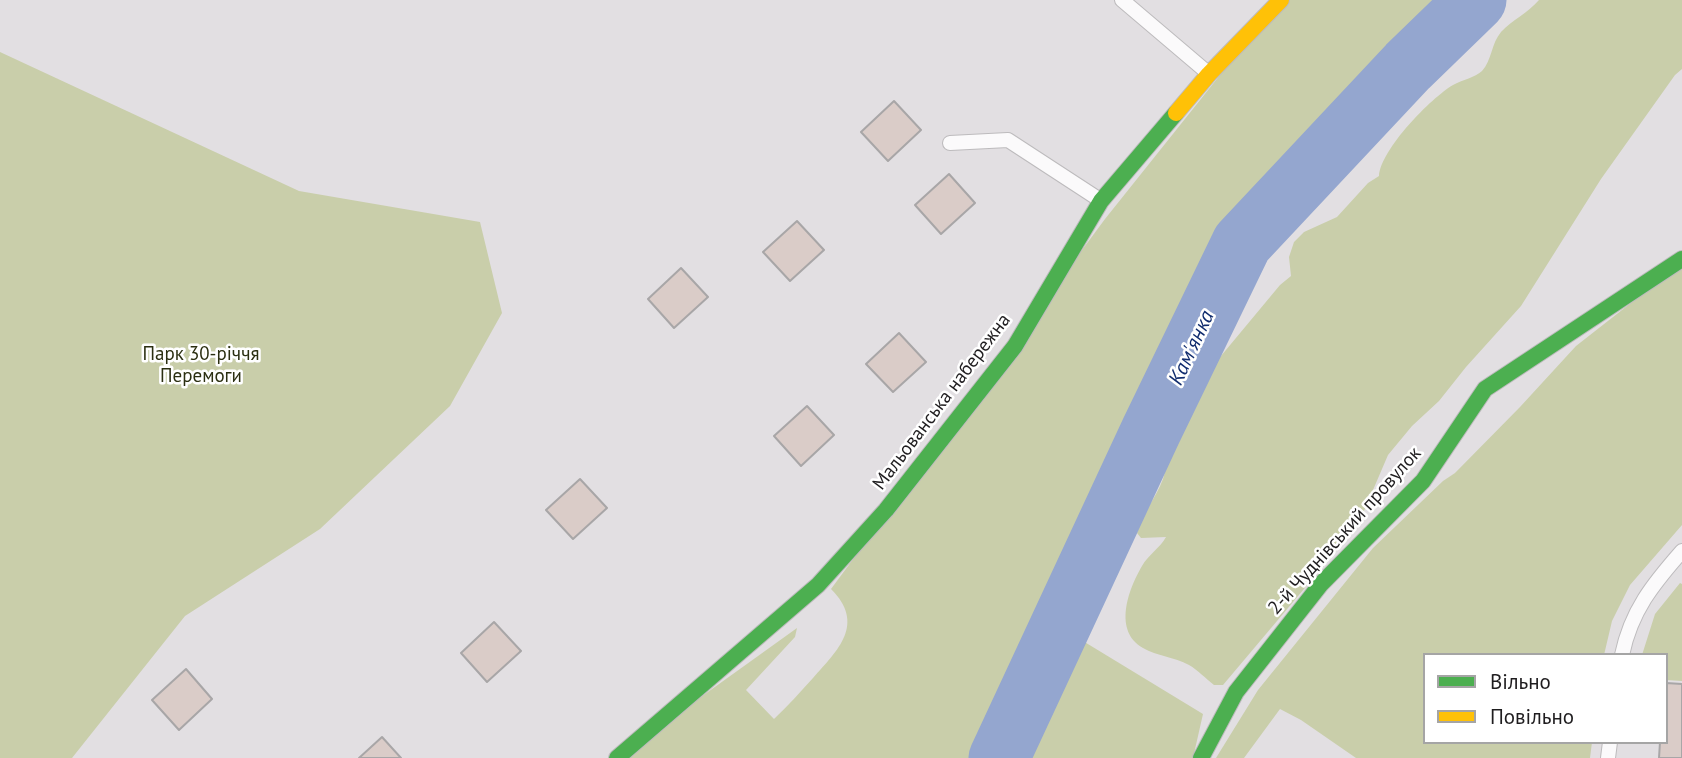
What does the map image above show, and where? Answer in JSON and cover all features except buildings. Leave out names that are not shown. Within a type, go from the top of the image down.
[{"type":"street","name":"Мальованська набережна","points":[[617,758],[818,585],[886,510],[1015,346],[1101,201],[1209,74],[1281,0]]},
{"type":"street","name":"2-й Чуднівський провулок","points":[[1201,758],[1236,691],[1321,584],[1423,481],[1485,389],[1682,259]]},
{"type":"lane","points":[[1122,0],[1209,74]]},
{"type":"lane","points":[[950,143],[1008,140],[1101,201]]},
{"type":"lane","points":[[1623,653],[1636,611],[1654,584],[1682,551]]},
{"type":"green space","points":[[1280,0],[1465,0],[1419,43],[1405,42],[1315,124],[1289,152],[1254,199],[1200,291],[1178,358],[1153,395],[1144,417],[1142,455],[1123,491],[1123,504],[1105,532],[1081,582],[1084,598],[1079,607],[1042,636],[1031,651],[1018,675],[1014,696],[977,758],[616,758],[797,628],[795,637],[746,690],[774,719],[822,668],[839,647],[847,625],[841,602],[831,589],[1105,219]]},
{"type":"green space","points":[[1539,0],[1682,0],[1682,69],[1601,179],[1521,306],[1388,455],[1358,525],[1223,685],[1214,685],[1196,669],[1183,662],[1143,648],[1134,641],[1128,631],[1128,598],[1142,566],[1166,537],[1141,538],[1137,533],[1163,479],[1171,431],[1201,380],[1280,285],[1291,276],[1289,257],[1294,242],[1304,232],[1337,217],[1368,183],[1379,176],[1388,152],[1408,125],[1453,85],[1482,71],[1501,32]]},
{"type":"green space","name":"Парк 30-річчя Перемоги","points":[[0,52],[299,191],[480,222],[502,313],[450,406],[320,529],[185,616],[72,758],[0,758]]},
{"type":"green space","points":[[1682,263],[1682,525],[1630,585],[1612,621],[1604,653],[1423,653],[1423,744],[1592,744],[1590,758],[1356,758],[1301,720],[1280,709],[1244,758],[1216,758],[1258,690],[1373,548],[1443,481],[1455,473],[1576,346]]},
{"type":"green space","points":[[1680,583],[1682,584],[1682,681],[1668,680],[1668,653],[1643,653],[1655,614]]},
{"type":"green space","points":[[1078,638],[1203,714],[1193,758],[1021,758],[1038,725],[1043,704]]},
{"type":"waterway","name":"Кам'янка","points":[[999,758],[1242,243],[1408,66],[1476,0]]},
{"type":"traffic: fast","points":[[617,758],[818,585],[886,510],[1015,346],[1101,201],[1176,113]]},
{"type":"traffic: fast","points":[[1201,758],[1236,692],[1321,584],[1423,481],[1485,389],[1682,259]]},
{"type":"traffic: slow","points":[[1176,113],[1209,74],[1281,0]]}]
